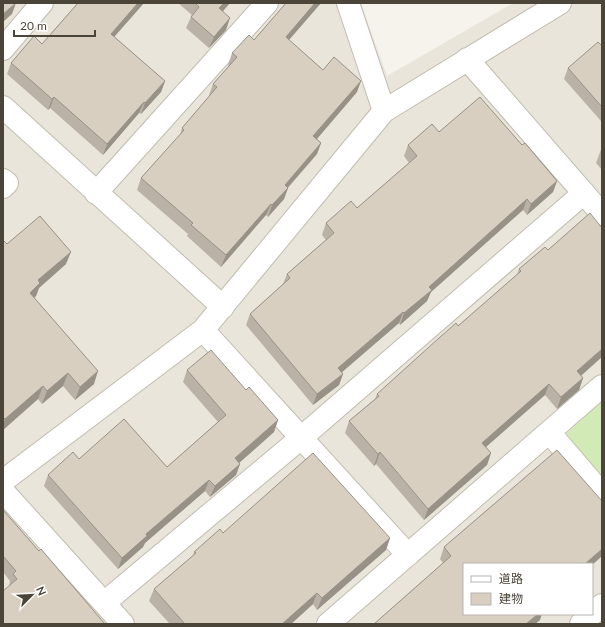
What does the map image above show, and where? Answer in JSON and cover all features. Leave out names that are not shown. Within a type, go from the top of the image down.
[{"type":"street","points":[[3,49],[42,3]]},
{"type":"street","points":[[96,193],[267,3]]},
{"type":"street","points":[[348,3],[384,111]]},
{"type":"street","points":[[3,481],[203,330],[384,111],[560,3]]},
{"type":"street","points":[[467,59],[602,214]]},
{"type":"street","points":[[3,107],[223,307]]},
{"type":"street","points":[[3,180],[7,183],[3,187]]},
{"type":"street","points":[[104,603],[302,438],[584,193]]},
{"type":"street","points":[[203,330],[408,555]]},
{"type":"street","points":[[328,624],[602,386]]},
{"type":"street","points":[[549,432],[602,494]]},
{"type":"street","points":[[3,491],[123,624]]},
{"type":"street","points":[[593,613],[602,605]]},
{"type":"street","points":[[581,624],[591,615]]},
{"type":"shaded area","points":[[3,3],[361,3],[387,76],[513,3],[602,3],[602,401],[564,436],[602,479],[602,624],[3,624]]},
{"type":"green space","points":[[602,401],[602,479],[564,436]]},
{"type":"building","points":[[3,3],[16,3],[3,14]]},
{"type":"building","points":[[78,3],[138,3],[111,34],[165,81],[145,103],[144,102],[107,144],[54,97],[52,99],[11,63],[34,36],[42,44]]},
{"type":"building","points":[[195,3],[224,3],[219,8],[230,18],[214,37],[191,17],[199,7]]},
{"type":"building","points":[[286,3],[315,3],[286,37],[323,70],[334,57],[361,81],[313,136],[321,143],[285,185],[288,188],[272,205],[271,204],[226,255],[191,225],[193,223],[141,178],[184,130],[182,128],[217,87],[213,84],[237,57],[232,53],[249,35],[254,40]]},
{"type":"building","points":[[598,42],[602,46],[602,107],[568,68]]},
{"type":"building","points":[[480,97],[522,145],[525,143],[557,181],[531,204],[527,199],[429,287],[432,290],[404,313],[403,312],[338,368],[343,374],[317,394],[250,314],[290,278],[287,274],[334,233],[326,223],[351,201],[357,208],[417,156],[408,145],[432,124],[439,132]]},
{"type":"building","points":[[590,213],[602,228],[602,349],[577,371],[583,378],[561,397],[549,384],[482,443],[491,453],[428,509],[380,452],[378,454],[349,421],[379,396],[377,394],[456,323],[458,326],[521,271],[519,269],[545,247],[548,250]]},
{"type":"building","points":[[40,216],[71,252],[38,280],[40,283],[30,293],[98,371],[80,387],[68,373],[47,391],[43,386],[5,419],[3,417],[3,242],[4,241],[7,244]]},
{"type":"building","points":[[211,350],[246,390],[249,387],[278,420],[235,458],[240,464],[215,486],[209,480],[146,534],[147,536],[122,558],[48,475],[73,452],[79,459],[124,419],[167,467],[226,415],[187,370]]},
{"type":"building","points":[[557,450],[602,501],[602,549],[586,563],[463,563],[463,615],[537,615],[526,624],[374,624],[451,556],[444,547]]},
{"type":"building","points":[[313,453],[390,538],[322,598],[317,593],[282,624],[185,624],[154,589],[196,553],[194,552],[220,529],[223,533]]},
{"type":"building","points":[[3,510],[39,551],[41,549],[105,624],[3,624],[3,591],[17,579],[13,574],[16,571],[3,556]]}]
